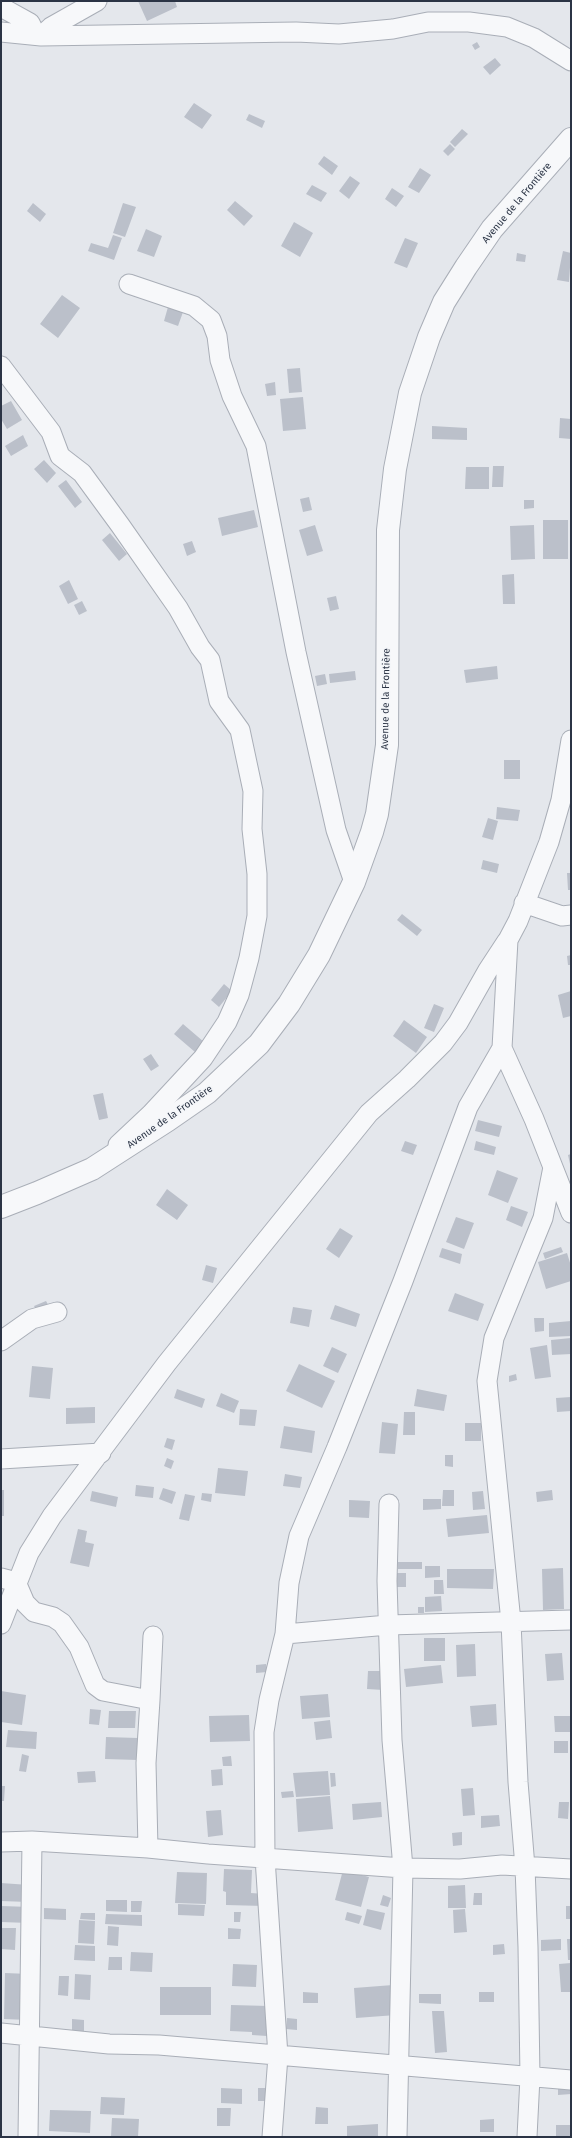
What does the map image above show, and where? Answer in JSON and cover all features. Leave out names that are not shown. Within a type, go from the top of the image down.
[{"type":"street","points":[[37,35],[97,1]]},
{"type":"street","points":[[1,7],[30,23],[37,35]]},
{"type":"street","points":[[1,32],[37,35],[296,32],[339,34],[393,29],[428,22],[469,22],[507,27],[534,38],[571,61]]},
{"type":"street","name":"Avenue de la Frontière","points":[[1,1207],[92,1169],[207,1093],[259,1044],[289,1004],[318,955],[354,882],[377,814],[387,745],[388,530],[395,469],[410,393],[428,337],[444,302],[466,267],[492,229],[571,139]]},
{"type":"street","points":[[129,284],[194,306],[211,320],[217,336],[220,360],[232,396],[256,446],[296,652],[336,830],[354,882]]},
{"type":"street","points":[[1,366],[51,432],[60,456],[82,473],[120,525],[178,608],[200,647],[210,660],[219,701],[240,730],[253,791],[252,829],[257,874],[257,916],[249,958],[239,995],[227,1022],[203,1058],[152,1114],[92,1169]]},
{"type":"street","points":[[1,1624],[9,1580],[40,1534],[167,1363],[369,1113],[407,1079],[443,1043],[458,1024],[488,970],[508,940],[518,921],[549,842],[561,800],[571,740]]},
{"type":"street","points":[[524,903],[562,916],[571,915]]},
{"type":"street","points":[[508,940],[502,1048],[571,1213]]},
{"type":"street","points":[[272,2137],[278,2056],[265,1858],[264,1732],[269,1700],[285,1634],[289,1584],[299,1536],[337,1447],[403,1281],[468,1107],[502,1048]]},
{"type":"street","points":[[527,2137],[530,2077],[528,1947],[524,1867],[518,1782],[511,1622],[488,1376],[491,1349],[500,1320],[543,1218],[553,1167]]},
{"type":"street","points":[[1,1341],[32,1319],[57,1312]]},
{"type":"street","points":[[1,1459],[101,1453]]},
{"type":"street","points":[[389,1504],[387,1582],[392,1740],[403,1868],[400,2065],[397,2137]]},
{"type":"street","points":[[9,1580],[34,1612],[53,1618],[62,1623],[79,1646],[95,1685],[103,1691],[150,1700]]},
{"type":"street","points":[[285,1634],[388,1625],[571,1620]]},
{"type":"street","points":[[148,1848],[146,1771],[153,1636]]},
{"type":"street","points":[[1,1842],[32,1841],[148,1848],[403,1868],[460,1869],[502,1865],[571,1869]]},
{"type":"street","points":[[28,2137],[32,1841]]},
{"type":"street","points":[[1,2033],[30,2037],[400,2065],[571,2080]]},
{"type":"building","points":[[138,1],[175,1],[177,7],[147,21]]},
{"type":"building","points":[[477,42],[480,47],[475,50],[472,45]]},
{"type":"building","points":[[495,58],[501,65],[490,75],[483,67]]},
{"type":"building","points":[[194,103],[212,115],[202,129],[184,117]]},
{"type":"building","points":[[249,114],[265,121],[262,128],[246,120]]},
{"type":"building","points":[[462,129],[468,134],[455,147],[450,142]]},
{"type":"building","points":[[450,144],[455,149],[448,156],[443,151]]},
{"type":"building","points":[[324,156],[338,166],[332,175],[318,164]]},
{"type":"building","points":[[420,168],[431,175],[419,193],[408,187]]},
{"type":"building","points":[[350,176],[360,183],[349,199],[339,191]]},
{"type":"building","points":[[312,185],[327,193],[321,202],[306,194]]},
{"type":"building","points":[[392,188],[404,196],[396,207],[385,199]]},
{"type":"building","points":[[235,201],[253,216],[244,226],[227,210]]},
{"type":"building","points":[[33,203],[46,214],[40,222],[27,211]]},
{"type":"building","points":[[123,203],[136,207],[125,237],[113,233]]},
{"type":"building","points":[[294,222],[313,233],[300,257],[281,246]]},
{"type":"building","points":[[146,229],[162,236],[154,257],[137,251]]},
{"type":"building","points":[[113,235],[122,238],[114,260],[88,251],[91,243],[108,248]]},
{"type":"building","points":[[405,238],[418,243],[407,268],[394,263]]},
{"type":"building","points":[[563,251],[571,253],[569,282],[557,280]]},
{"type":"building","points":[[517,253],[526,255],[525,262],[516,261]]},
{"type":"building","points":[[62,295],[80,308],[58,338],[40,324]]},
{"type":"building","points":[[168,307],[183,312],[178,326],[164,321]]},
{"type":"building","points":[[300,368],[302,392],[289,393],[287,369]]},
{"type":"building","points":[[275,382],[276,395],[267,396],[265,384]]},
{"type":"building","points":[[303,397],[306,429],[283,431],[280,399]]},
{"type":"building","points":[[11,401],[22,420],[7,429],[1,419],[1,406]]},
{"type":"building","points":[[560,418],[571,419],[571,439],[559,438]]},
{"type":"building","points":[[432,426],[467,428],[467,440],[432,439]]},
{"type":"building","points":[[23,435],[28,446],[11,456],[5,446]]},
{"type":"building","points":[[44,460],[56,473],[47,483],[34,469]]},
{"type":"building","points":[[493,466],[504,466],[503,487],[492,487]]},
{"type":"building","points":[[466,467],[489,467],[489,489],[465,489]]},
{"type":"building","points":[[66,480],[82,502],[75,508],[58,486]]},
{"type":"building","points":[[309,497],[312,510],[303,512],[300,499]]},
{"type":"building","points":[[524,500],[534,500],[534,508],[524,509]]},
{"type":"building","points":[[254,510],[258,527],[222,536],[218,518]]},
{"type":"building","points":[[543,520],[568,520],[568,559],[543,559]]},
{"type":"building","points":[[315,525],[323,551],[307,556],[299,530]]},
{"type":"building","points":[[534,525],[535,559],[511,560],[510,526]]},
{"type":"building","points":[[110,533],[127,554],[119,561],[102,540]]},
{"type":"building","points":[[192,541],[196,552],[187,556],[183,544]]},
{"type":"building","points":[[514,574],[515,604],[503,604],[502,575]]},
{"type":"building","points":[[69,580],[78,599],[68,604],[59,586]]},
{"type":"building","points":[[336,596],[339,609],[330,611],[327,598]]},
{"type":"building","points":[[82,601],[87,611],[79,615],[74,605]]},
{"type":"building","points":[[497,666],[498,679],[466,683],[464,670]]},
{"type":"building","points":[[355,671],[356,680],[330,683],[329,674]]},
{"type":"building","points":[[325,674],[327,684],[317,686],[315,676]]},
{"type":"building","points":[[504,760],[520,760],[520,779],[504,779]]},
{"type":"building","points":[[497,807],[520,810],[518,821],[496,819]]},
{"type":"building","points":[[488,818],[498,821],[493,840],[482,837]]},
{"type":"building","points":[[483,860],[499,864],[497,873],[481,869]]},
{"type":"building","points":[[567,873],[571,873],[571,890],[568,890]]},
{"type":"building","points":[[402,914],[422,930],[417,936],[397,920]]},
{"type":"building","points":[[571,955],[571,965],[568,965],[567,956]]},
{"type":"building","points":[[224,984],[232,991],[219,1007],[211,1000]]},
{"type":"building","points":[[571,991],[571,1016],[563,1018],[558,995]]},
{"type":"building","points":[[434,1004],[444,1008],[434,1032],[424,1028]]},
{"type":"building","points":[[404,1020],[427,1037],[416,1053],[393,1036]]},
{"type":"building","points":[[183,1024],[204,1042],[195,1052],[174,1034]]},
{"type":"building","points":[[151,1054],[159,1066],[151,1071],[143,1059]]},
{"type":"building","points":[[103,1093],[108,1118],[99,1120],[93,1095]]},
{"type":"building","points":[[478,1120],[502,1126],[499,1137],[475,1131]]},
{"type":"building","points":[[405,1141],[417,1145],[413,1155],[401,1151]]},
{"type":"building","points":[[476,1141],[496,1147],[494,1155],[474,1150]]},
{"type":"building","points":[[571,1154],[571,1164],[570,1164],[568,1155]]},
{"type":"building","points":[[497,1170],[518,1178],[508,1203],[488,1195]]},
{"type":"building","points":[[167,1189],[188,1205],[177,1220],[156,1205]]},
{"type":"building","points":[[511,1206],[528,1212],[522,1227],[506,1220]]},
{"type":"building","points":[[456,1217],[474,1223],[464,1249],[446,1242]]},
{"type":"building","points":[[340,1228],[353,1236],[339,1258],[326,1249]]},
{"type":"building","points":[[561,1247],[563,1252],[545,1259],[543,1253]]},
{"type":"building","points":[[442,1248],[462,1254],[460,1264],[439,1257]]},
{"type":"building","points":[[567,1253],[571,1266],[571,1281],[546,1289],[538,1262]]},
{"type":"building","points":[[206,1265],[217,1268],[213,1283],[202,1280]]},
{"type":"building","points":[[455,1293],[484,1304],[478,1321],[448,1311]]},
{"type":"building","points":[[46,1301],[50,1308],[38,1313],[34,1306]]},
{"type":"building","points":[[335,1305],[360,1314],[356,1327],[330,1319]]},
{"type":"building","points":[[293,1307],[312,1310],[309,1327],[290,1323]]},
{"type":"building","points":[[534,1318],[544,1318],[544,1331],[535,1332]]},
{"type":"building","points":[[571,1321],[571,1336],[549,1337],[549,1323]]},
{"type":"building","points":[[571,1338],[571,1354],[552,1355],[551,1340]]},
{"type":"building","points":[[547,1345],[551,1377],[535,1379],[530,1348]]},
{"type":"building","points":[[332,1347],[347,1354],[338,1373],[323,1366]]},
{"type":"building","points":[[299,1364],[335,1381],[322,1408],[286,1391]]},
{"type":"building","points":[[32,1366],[53,1368],[50,1399],[29,1397]]},
{"type":"building","points":[[516,1374],[517,1380],[509,1382],[509,1376]]},
{"type":"building","points":[[177,1389],[205,1399],[202,1408],[174,1398]]},
{"type":"building","points":[[417,1389],[447,1395],[444,1411],[414,1406]]},
{"type":"building","points":[[221,1393],[239,1401],[234,1413],[216,1406]]},
{"type":"building","points":[[571,1397],[571,1411],[557,1412],[556,1398]]},
{"type":"building","points":[[95,1407],[95,1423],[66,1424],[66,1408]]},
{"type":"building","points":[[240,1409],[257,1410],[255,1426],[239,1425]]},
{"type":"building","points":[[404,1412],[415,1412],[415,1435],[403,1435]]},
{"type":"building","points":[[382,1422],[398,1424],[395,1454],[379,1453]]},
{"type":"building","points":[[465,1423],[481,1423],[481,1441],[465,1441]]},
{"type":"building","points":[[284,1426],[315,1431],[312,1453],[280,1448]]},
{"type":"building","points":[[167,1438],[175,1440],[172,1450],[164,1447]]},
{"type":"building","points":[[445,1455],[453,1455],[453,1467],[445,1466]]},
{"type":"building","points":[[167,1458],[174,1461],[171,1469],[164,1466]]},
{"type":"building","points":[[218,1468],[248,1471],[245,1496],[215,1493]]},
{"type":"building","points":[[285,1474],[302,1477],[300,1488],[283,1486]]},
{"type":"building","points":[[136,1485],[154,1487],[153,1498],[135,1496]]},
{"type":"building","points":[[163,1488],[176,1492],[172,1504],[159,1499]]},
{"type":"building","points":[[1,1490],[4,1490],[4,1516],[1,1516]]},
{"type":"building","points":[[443,1490],[454,1490],[454,1506],[442,1506]]},
{"type":"building","points":[[552,1490],[553,1500],[537,1502],[536,1492]]},
{"type":"building","points":[[92,1491],[118,1497],[116,1507],[90,1501]]},
{"type":"building","points":[[483,1491],[485,1509],[473,1510],[472,1492]]},
{"type":"building","points":[[202,1493],[212,1494],[211,1502],[201,1500]]},
{"type":"building","points":[[185,1494],[195,1496],[189,1521],[179,1519]]},
{"type":"building","points":[[423,1499],[441,1499],[441,1509],[423,1510]]},
{"type":"building","points":[[349,1500],[370,1501],[369,1518],[349,1517]]},
{"type":"building","points":[[487,1515],[489,1533],[448,1537],[446,1519]]},
{"type":"building","points":[[78,1529],[87,1531],[85,1542],[94,1544],[89,1567],[70,1563]]},
{"type":"building","points":[[398,1562],[422,1562],[422,1569],[398,1569]]},
{"type":"building","points":[[425,1566],[440,1566],[440,1577],[425,1578]]},
{"type":"building","points":[[563,1568],[564,1609],[543,1610],[542,1569]]},
{"type":"building","points":[[447,1569],[494,1569],[493,1589],[447,1588]]},
{"type":"building","points":[[396,1573],[406,1573],[406,1587],[396,1587]]},
{"type":"building","points":[[434,1580],[443,1580],[444,1594],[434,1594]]},
{"type":"building","points":[[441,1596],[442,1611],[425,1612],[425,1597]]},
{"type":"building","points":[[418,1607],[424,1607],[424,1613],[418,1613]]},
{"type":"building","points":[[424,1638],[445,1638],[445,1661],[424,1661]]},
{"type":"building","points":[[475,1644],[476,1676],[457,1677],[456,1645]]},
{"type":"building","points":[[562,1653],[564,1680],[547,1681],[545,1654]]},
{"type":"building","points":[[266,1664],[267,1672],[256,1673],[256,1665]]},
{"type":"building","points":[[441,1665],[443,1683],[406,1687],[404,1669]]},
{"type":"building","points":[[368,1671],[383,1671],[383,1690],[367,1689]]},
{"type":"building","points":[[1,1691],[26,1695],[22,1725],[1,1722]]},
{"type":"building","points":[[328,1694],[330,1717],[302,1719],[300,1696]]},
{"type":"building","points":[[496,1704],[497,1725],[472,1727],[470,1706]]},
{"type":"building","points":[[90,1709],[101,1710],[99,1725],[89,1724]]},
{"type":"building","points":[[109,1711],[136,1711],[135,1728],[108,1728]]},
{"type":"building","points":[[249,1715],[250,1741],[210,1742],[209,1716]]},
{"type":"building","points":[[554,1716],[571,1716],[571,1732],[555,1732]]},
{"type":"building","points":[[330,1720],[332,1738],[316,1740],[314,1722]]},
{"type":"building","points":[[8,1730],[37,1732],[36,1749],[6,1747]]},
{"type":"building","points":[[106,1737],[138,1738],[138,1760],[105,1759]]},
{"type":"building","points":[[554,1741],[568,1741],[568,1753],[554,1753]]},
{"type":"building","points":[[22,1754],[29,1756],[26,1772],[19,1771]]},
{"type":"building","points":[[231,1756],[232,1766],[223,1766],[222,1757]]},
{"type":"building","points":[[222,1769],[223,1785],[212,1786],[211,1770]]},
{"type":"building","points":[[95,1771],[96,1782],[78,1783],[77,1772]]},
{"type":"building","points":[[328,1771],[330,1795],[296,1797],[293,1773]]},
{"type":"building","points":[[330,1773],[335,1773],[336,1786],[331,1787]]},
{"type":"building","points":[[1,1786],[5,1786],[4,1801],[1,1801]]},
{"type":"building","points":[[473,1788],[475,1815],[463,1816],[461,1789]]},
{"type":"building","points":[[293,1791],[294,1797],[282,1798],[281,1792]]},
{"type":"building","points":[[330,1796],[333,1829],[298,1832],[296,1799]]},
{"type":"building","points":[[381,1802],[382,1817],[353,1820],[352,1804]]},
{"type":"building","points":[[559,1802],[569,1802],[568,1819],[558,1818]]},
{"type":"building","points":[[221,1810],[223,1835],[208,1837],[206,1811]]},
{"type":"building","points":[[499,1815],[500,1826],[481,1828],[481,1816]]},
{"type":"building","points":[[462,1832],[462,1845],[453,1846],[452,1833]]},
{"type":"building","points":[[224,1869],[252,1870],[251,1893],[265,1894],[264,1906],[226,1905],[226,1892],[223,1891]]},
{"type":"building","points":[[343,1870],[369,1877],[361,1907],[335,1900]]},
{"type":"building","points":[[177,1872],[207,1873],[206,1904],[175,1903]]},
{"type":"building","points":[[1,1883],[29,1885],[28,1902],[1,1901]]},
{"type":"building","points":[[465,1885],[466,1908],[448,1908],[448,1886]]},
{"type":"building","points":[[474,1893],[482,1893],[482,1905],[473,1905]]},
{"type":"building","points":[[383,1895],[391,1898],[388,1907],[380,1905]]},
{"type":"building","points":[[106,1900],[127,1900],[127,1912],[106,1911]]},
{"type":"building","points":[[131,1901],[142,1901],[141,1912],[131,1912]]},
{"type":"building","points":[[178,1904],[205,1905],[204,1916],[178,1915]]},
{"type":"building","points":[[1,1906],[30,1907],[29,1923],[1,1922]]},
{"type":"building","points":[[566,1906],[571,1906],[571,1919],[566,1919]]},
{"type":"building","points":[[44,1908],[66,1909],[66,1920],[44,1919]]},
{"type":"building","points":[[367,1909],[385,1913],[381,1930],[363,1925]]},
{"type":"building","points":[[465,1909],[467,1932],[454,1933],[453,1910]]},
{"type":"building","points":[[234,1912],[241,1912],[240,1922],[234,1922]]},
{"type":"building","points":[[347,1912],[362,1916],[359,1924],[345,1920]]},
{"type":"building","points":[[81,1913],[95,1913],[95,1920],[80,1919]]},
{"type":"building","points":[[106,1914],[142,1915],[142,1926],[105,1924]]},
{"type":"building","points":[[79,1920],[95,1921],[94,1944],[78,1943]]},
{"type":"building","points":[[108,1926],[119,1927],[118,1946],[107,1945]]},
{"type":"building","points":[[1,1928],[16,1928],[15,1950],[1,1949]]},
{"type":"building","points":[[228,1928],[241,1929],[240,1939],[228,1939]]},
{"type":"building","points":[[561,1939],[561,1950],[541,1951],[541,1940]]},
{"type":"building","points":[[567,1939],[571,1939],[571,1960],[568,1960]]},
{"type":"building","points":[[504,1944],[505,1954],[493,1955],[493,1945]]},
{"type":"building","points":[[75,1945],[95,1946],[95,1961],[74,1960]]},
{"type":"building","points":[[131,1952],[153,1953],[152,1972],[130,1971]]},
{"type":"building","points":[[109,1957],[122,1957],[122,1970],[108,1970]]},
{"type":"building","points":[[571,1963],[571,1992],[561,1992],[559,1964]]},
{"type":"building","points":[[233,1964],[257,1965],[256,1987],[232,1986]]},
{"type":"building","points":[[5,1973],[29,1974],[28,2020],[4,2019]]},
{"type":"building","points":[[75,1974],[91,1975],[90,2000],[74,1999]]},
{"type":"building","points":[[59,1976],[69,1976],[68,1996],[58,1995]]},
{"type":"building","points":[[393,1985],[396,2015],[356,2018],[354,1988]]},
{"type":"building","points":[[160,1987],[211,1987],[211,2015],[160,2015]]},
{"type":"building","points":[[303,1992],[318,1993],[318,2003],[303,2003]]},
{"type":"building","points":[[479,1992],[494,1992],[494,2002],[479,2002]]},
{"type":"building","points":[[419,1994],[441,1994],[441,2004],[419,2003]]},
{"type":"building","points":[[231,2005],[269,2006],[267,2036],[252,2035],[252,2032],[230,2031]]},
{"type":"building","points":[[432,2011],[444,2011],[447,2052],[435,2053]]},
{"type":"building","points":[[287,2018],[297,2019],[297,2030],[286,2029]]},
{"type":"building","points":[[72,2019],[84,2020],[84,2031],[72,2031]]},
{"type":"building","points":[[558,2086],[571,2086],[571,2094],[558,2095]]},
{"type":"building","points":[[221,2088],[242,2089],[242,2104],[221,2103]]},
{"type":"building","points":[[258,2088],[272,2088],[272,2101],[258,2101]]},
{"type":"building","points":[[101,2097],[125,2098],[124,2115],[100,2114]]},
{"type":"building","points":[[316,2107],[328,2108],[328,2124],[315,2124]]},
{"type":"building","points":[[217,2108],[231,2108],[230,2126],[217,2126]]},
{"type":"building","points":[[50,2110],[91,2111],[90,2133],[49,2131]]},
{"type":"building","points":[[112,2118],[139,2119],[138,2137],[111,2137]]},
{"type":"building","points":[[494,2119],[494,2132],[480,2132],[480,2120]]},
{"type":"building","points":[[378,2124],[378,2137],[347,2137],[347,2126]]},
{"type":"building","points":[[556,2125],[571,2125],[571,2137],[556,2137]]}]
